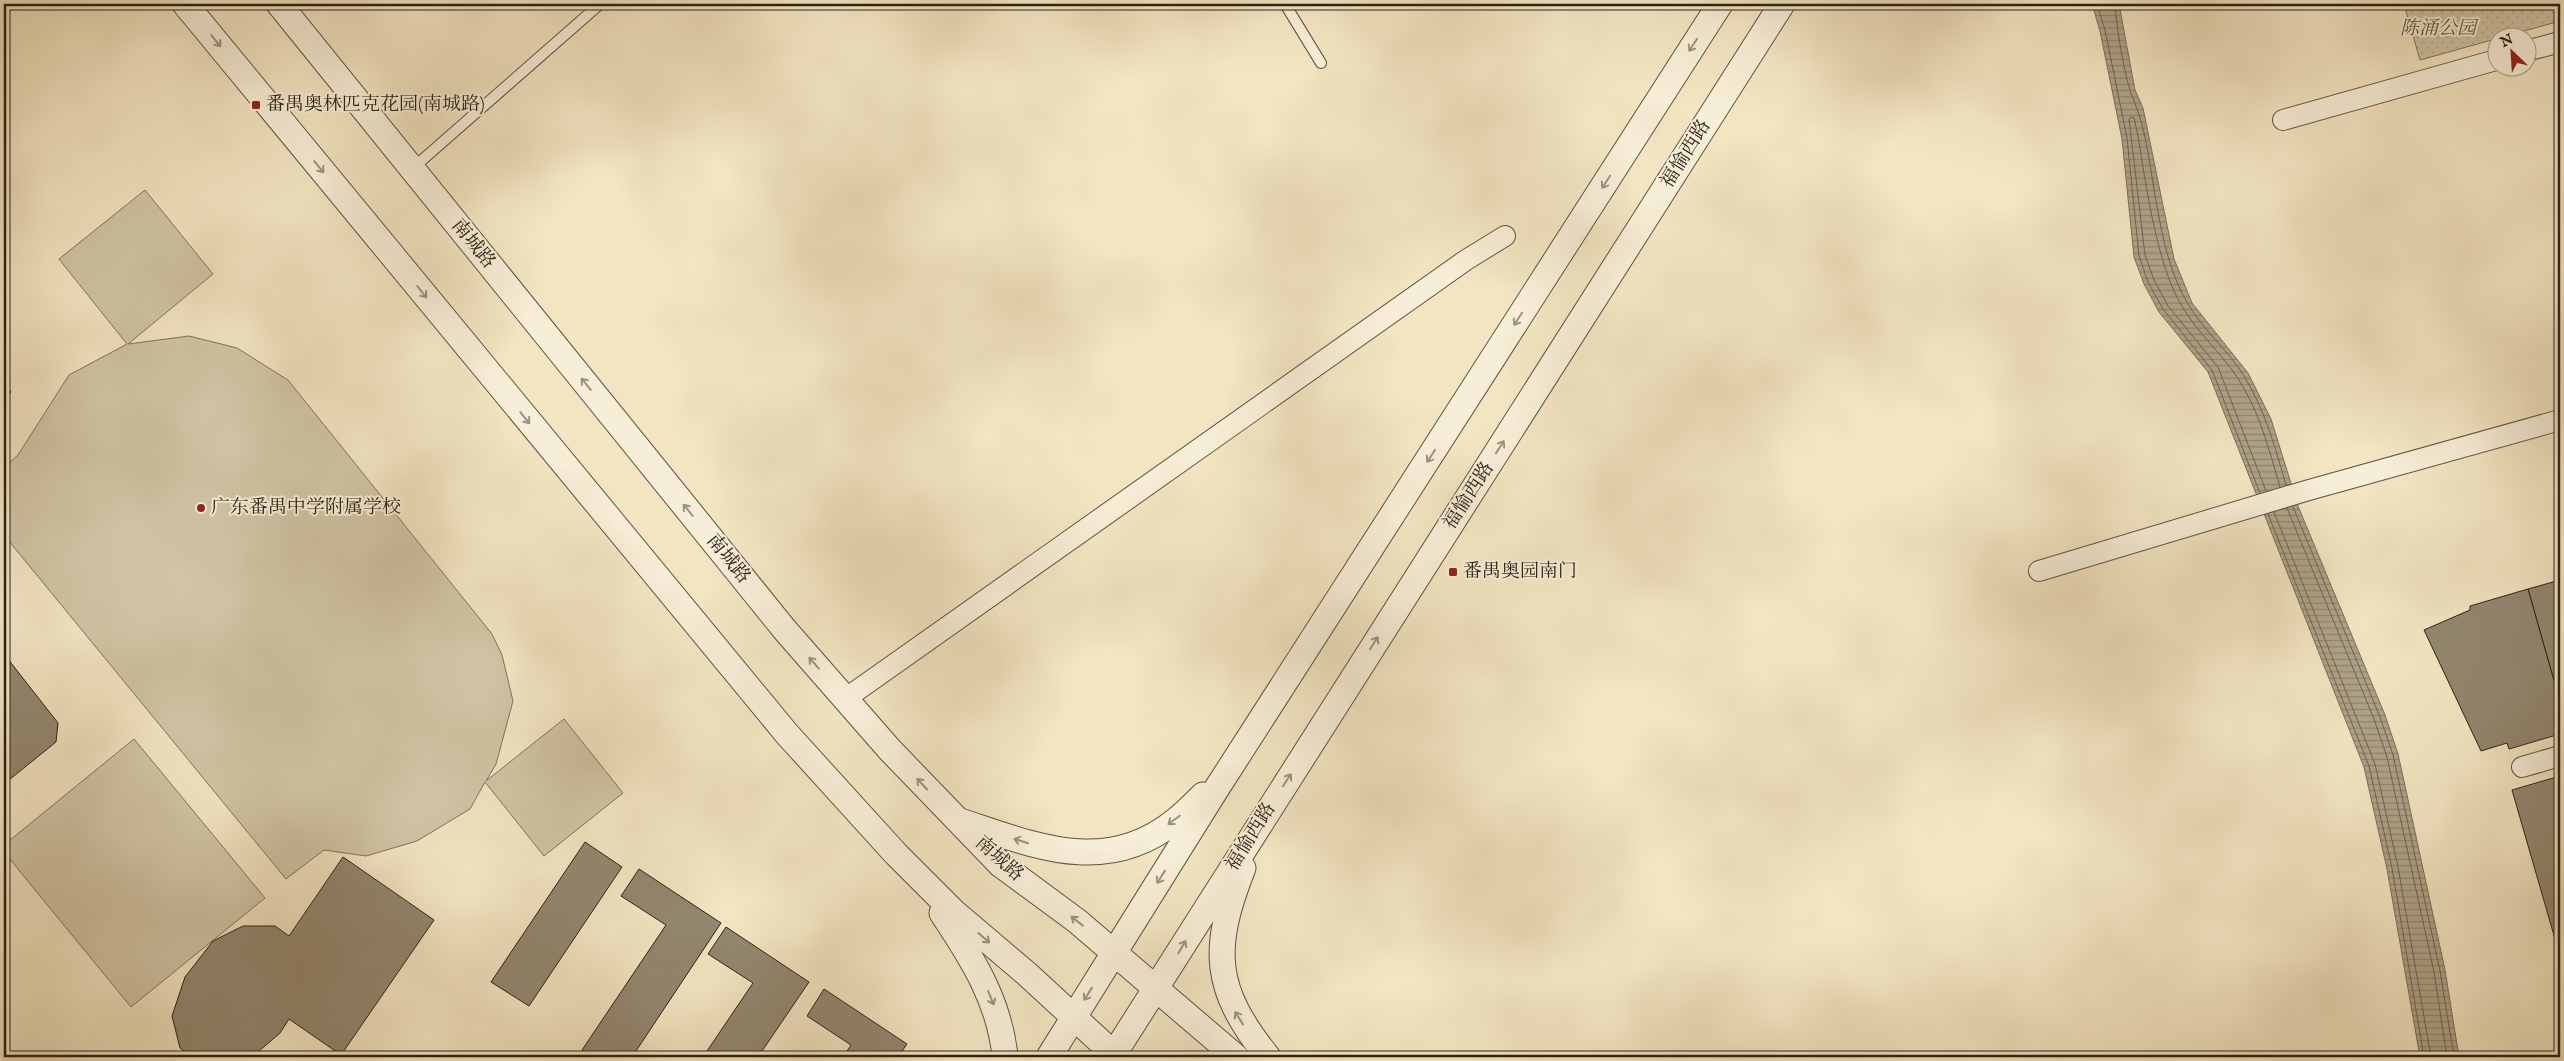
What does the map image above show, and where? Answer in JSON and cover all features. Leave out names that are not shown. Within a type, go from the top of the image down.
[{"type":"street","points":[[185,4],[734,672],[835,788],[954,912],[1074,1017],[1114,1056]]},
{"type":"street","name":"南城路","points":[[279,4],[734,568],[845,700],[1001,865],[1077,921],[1236,1057]]},
{"type":"street","points":[[1049,1057],[1253,733],[1720,4]]},
{"type":"street","name":"福愉西路","points":[[1114,1056],[1263,817],[1782,4]]},
{"type":"street","points":[[2536,49],[2560,42]]},
{"type":"street","points":[[2284,120],[2486,63]]},
{"type":"street","points":[[845,700],[1458,266],[1505,236]]},
{"type":"street","points":[[2038,571],[2309,490],[2560,420]]},
{"type":"street","points":[[956,819],[1032,844],[1068,852],[1094,853],[1119,849],[1144,840],[1173,822],[1210,789],[1253,733]]},
{"type":"street","points":[[2522,767],[2560,756]]},
{"type":"street","points":[[1263,817],[1236,888],[1221,947],[1224,977],[1234,1009],[1268,1057]]},
{"type":"street","points":[[910,868],[975,964],[999,1019],[1005,1057]]},
{"type":"lane","points":[[412,168],[600,4]]},
{"type":"lane","points":[[1285,4],[1321,64]]},
{"type":"green space","name":"陈涌公园","points":[[2404,4],[2560,4],[2560,21],[2535,28],[2486,28],[2486,42],[2420,60]]},
{"type":"green space","points":[[145,190],[213,274],[128,344],[189,336],[237,348],[288,380],[492,634],[502,655],[513,701],[496,764],[486,781],[564,719],[623,793],[544,856],[485,782],[470,809],[417,841],[366,856],[324,850],[286,879],[4,535],[4,467],[18,455],[69,375],[127,344],[59,259]]},
{"type":"green space","points":[[134,739],[265,898],[131,1007],[4,852],[4,845]]},
{"type":"water","points":[[2092,4],[2119,4],[2135,90],[2143,108],[2174,259],[2192,303],[2248,373],[2271,419],[2298,506],[2385,715],[2398,754],[2445,970],[2459,1057],[2420,1057],[2387,869],[2364,767],[2208,372],[2159,312],[2144,284],[2134,257],[2122,139],[2100,31]]},
{"type":"building","points":[[4,384],[11,392],[4,398]]},
{"type":"building","points":[[2560,580],[2560,702],[2528,589]]},
{"type":"building","points":[[2528,589],[2560,702],[2560,734],[2509,749],[2507,743],[2481,751],[2424,630],[2470,610],[2470,606]]},
{"type":"building","points":[[4,654],[58,723],[56,742],[4,784]]},
{"type":"building","points":[[2560,776],[2560,930],[2553,932],[2512,790]]},
{"type":"building","points":[[585,842],[622,867],[529,1006],[491,982]]},
{"type":"building","points":[[343,857],[434,920],[341,1055],[289,1019],[280,1033],[252,1057],[192,1057],[180,1048],[172,1016],[185,977],[213,941],[243,926],[275,926],[289,936]]},
{"type":"building","points":[[639,869],[721,923],[632,1057],[593,1057],[582,1050],[666,925],[621,896]]},
{"type":"building","points":[[726,927],[809,982],[758,1057],[703,1057],[753,983],[708,954]]},
{"type":"building","points":[[2560,930],[2560,956],[2553,932]]},
{"type":"building","points":[[824,989],[907,1044],[898,1057],[843,1057],[851,1045],[807,1016]]},
{"type":"place","name":"番禺奥林匹克花园(南城路)","points":[[256,105]]},
{"type":"place","name":"广东番禺中学附属学校","points":[[201,508]]},
{"type":"place","name":"番禺奥园南门","points":[[1453,572]]}]
